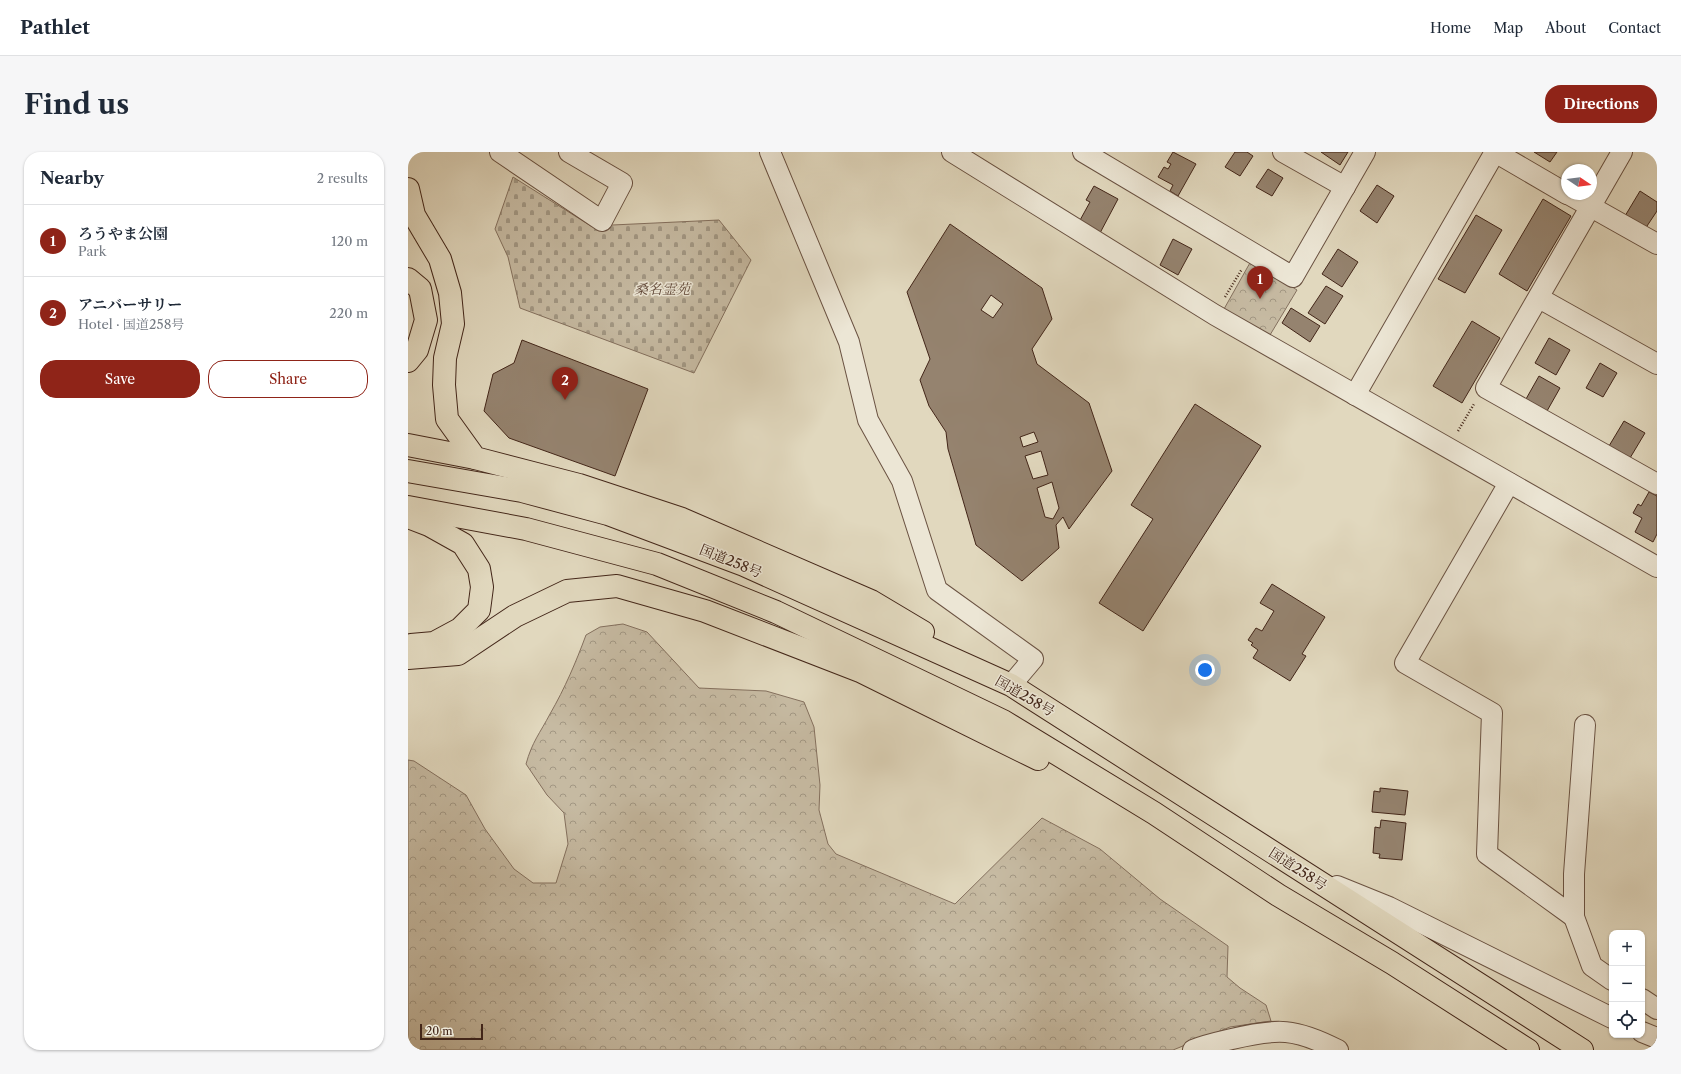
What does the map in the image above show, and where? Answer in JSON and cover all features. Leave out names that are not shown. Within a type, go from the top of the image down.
[{"type":"highway","points":[[408,189],[414,215],[440,258],[450,293],[453,324],[445,358],[444,386],[447,419],[475,458]]},
{"type":"highway","points":[[408,279],[420,289],[426,320],[417,350],[408,361]]},
{"type":"highway","points":[[408,445],[475,458],[579,485],[682,519],[871,601],[1011,685]]},
{"type":"highway","name":"国道258号","points":[[408,471],[522,491],[608,514],[744,565],[1011,685],[1582,1050]]},
{"type":"highway","points":[[408,506],[526,529],[657,564],[776,612],[1004,721],[1154,813],[1278,895]]},
{"type":"highway","points":[[408,517],[428,525],[463,544],[479,569],[482,587],[479,610],[460,629],[434,643],[408,646]]},
{"type":"highway","points":[[408,658],[458,654],[515,616],[568,591],[617,586],[705,612],[860,671],[1019,748],[1278,895],[1392,964],[1528,1050]]},
{"type":"street","points":[[500,152],[602,221],[622,183],[569,152]]},
{"type":"street","points":[[770,152],[849,342],[868,420],[902,481],[937,590],[1033,659],[1011,685]]},
{"type":"street","points":[[952,152],[1215,315],[1657,567]]},
{"type":"street","points":[[1083,152],[1293,277],[1365,152]]},
{"type":"street","points":[[1283,152],[1345,187]]},
{"type":"street","points":[[1355,395],[1495,152],[1561,190]]},
{"type":"street","points":[[1622,152],[1486,388],[1657,484]]},
{"type":"street","points":[[1578,200],[1657,244]]},
{"type":"street","points":[[1539,298],[1657,364]]},
{"type":"street","points":[[1509,483],[1405,663],[1492,713],[1488,854],[1574,917]]},
{"type":"street","points":[[1585,725],[1574,874],[1574,917],[1592,966],[1609,978]]},
{"type":"street","points":[[1303,872],[1389,907],[1609,1017]]},
{"type":"street","points":[[1645,1001],[1657,1009]]},
{"type":"street","points":[[1193,1050],[1252,1034],[1282,1031],[1307,1036],[1338,1050]]},
{"type":"street","points":[[1645,1033],[1657,1038]]},
{"type":"path","points":[[1215,315],[1252,253]]},
{"type":"path","points":[[1448,448],[1480,394],[1486,388]]},
{"type":"green space","name":"桑名霊苑","points":[[513,177],[591,226],[719,220],[751,260],[694,373],[520,308],[508,257],[495,229]]},
{"type":"green space","points":[[1251,261],[1297,290],[1270,335],[1224,309]]},
{"type":"green space","points":[[623,624],[647,632],[699,688],[766,691],[804,702],[814,727],[820,785],[819,810],[828,844],[836,854],[955,904],[1042,818],[1100,849],[1160,899],[1228,946],[1227,977],[1240,988],[1266,1005],[1271,1021],[1230,1027],[1173,1050],[408,1050],[408,760],[414,761],[466,795],[485,829],[514,869],[533,883],[556,883],[568,844],[564,813],[547,795],[526,764],[528,756],[565,685],[586,635],[600,627]]},
{"type":"building","points":[[1173,152],[1196,164],[1178,196],[1170,191],[1173,185],[1158,177],[1164,167],[1168,169],[1171,164],[1167,162]]},
{"type":"building","points":[[1235,152],[1247,152],[1253,156],[1240,176],[1225,167]]},
{"type":"building","points":[[1321,152],[1348,152],[1340,165]]},
{"type":"building","points":[[1534,152],[1557,152],[1550,162]]},
{"type":"building","points":[[1268,169],[1283,178],[1272,196],[1256,187]]},
{"type":"building","points":[[1377,185],[1394,196],[1377,223],[1360,211]]},
{"type":"building","points":[[1094,186],[1118,199],[1100,233],[1079,222],[1090,202],[1086,200]]},
{"type":"building","points":[[1640,191],[1657,202],[1657,211],[1645,229],[1625,216]]},
{"type":"building","points":[[1543,199],[1571,216],[1527,291],[1499,274]]},
{"type":"building","points":[[1476,215],[1502,230],[1465,293],[1438,279]]},
{"type":"building","points":[[950,224],[1042,288],[1052,319],[1032,349],[1037,364],[1089,403],[1112,471],[1069,529],[1063,517],[1056,525],[1059,548],[1022,581],[976,545],[948,449],[946,432],[929,406],[920,380],[930,359],[907,292]],"holes":[[[991,295],[1003,304],[993,318],[981,310]],[[1034,432],[1038,442],[1023,447],[1020,437]],[[1041,451],[1048,475],[1033,479],[1025,456]],[[1052,482],[1059,508],[1053,519],[1045,517],[1037,488]]]},
{"type":"building","points":[[1173,239],[1192,249],[1178,275],[1160,265]]},
{"type":"building","points":[[1338,249],[1358,262],[1342,287],[1322,274]]},
{"type":"building","points":[[1326,286],[1343,296],[1325,324],[1308,313]]},
{"type":"building","points":[[1291,308],[1320,326],[1310,342],[1282,323]]},
{"type":"building","points":[[1472,321],[1500,338],[1462,403],[1433,386]]},
{"type":"building","points":[[1549,338],[1570,350],[1556,375],[1535,363]]},
{"type":"building","points":[[522,340],[648,389],[615,476],[509,438],[484,411],[493,374],[514,363]]},
{"type":"building","points":[[1600,363],[1617,373],[1603,397],[1586,388]]},
{"type":"building","points":[[1539,376],[1560,388],[1547,411],[1526,399]]},
{"type":"building","points":[[1195,404],[1261,446],[1143,631],[1099,603],[1153,519],[1131,505]]},
{"type":"building","points":[[1624,421],[1645,433],[1630,458],[1609,446]]},
{"type":"building","points":[[1649,492],[1657,496],[1657,534],[1653,542],[1635,532],[1642,518],[1633,513],[1638,504],[1641,506]]},
{"type":"building","points":[[1272,584],[1325,617],[1302,654],[1306,656],[1290,681],[1253,658],[1258,650],[1251,645],[1253,643],[1248,640],[1256,628],[1262,631],[1274,611],[1260,603]]},
{"type":"building","points":[[1380,788],[1408,791],[1405,815],[1372,812],[1374,791],[1380,792]]},
{"type":"building","points":[[1381,820],[1406,823],[1402,860],[1379,858],[1380,854],[1373,853],[1375,827],[1380,828]]},
{"type":"place","name":"ろうやま公園","points":[[1260,299]]},
{"type":"place","name":"アニバーサリー","points":[[565,400]]}]
